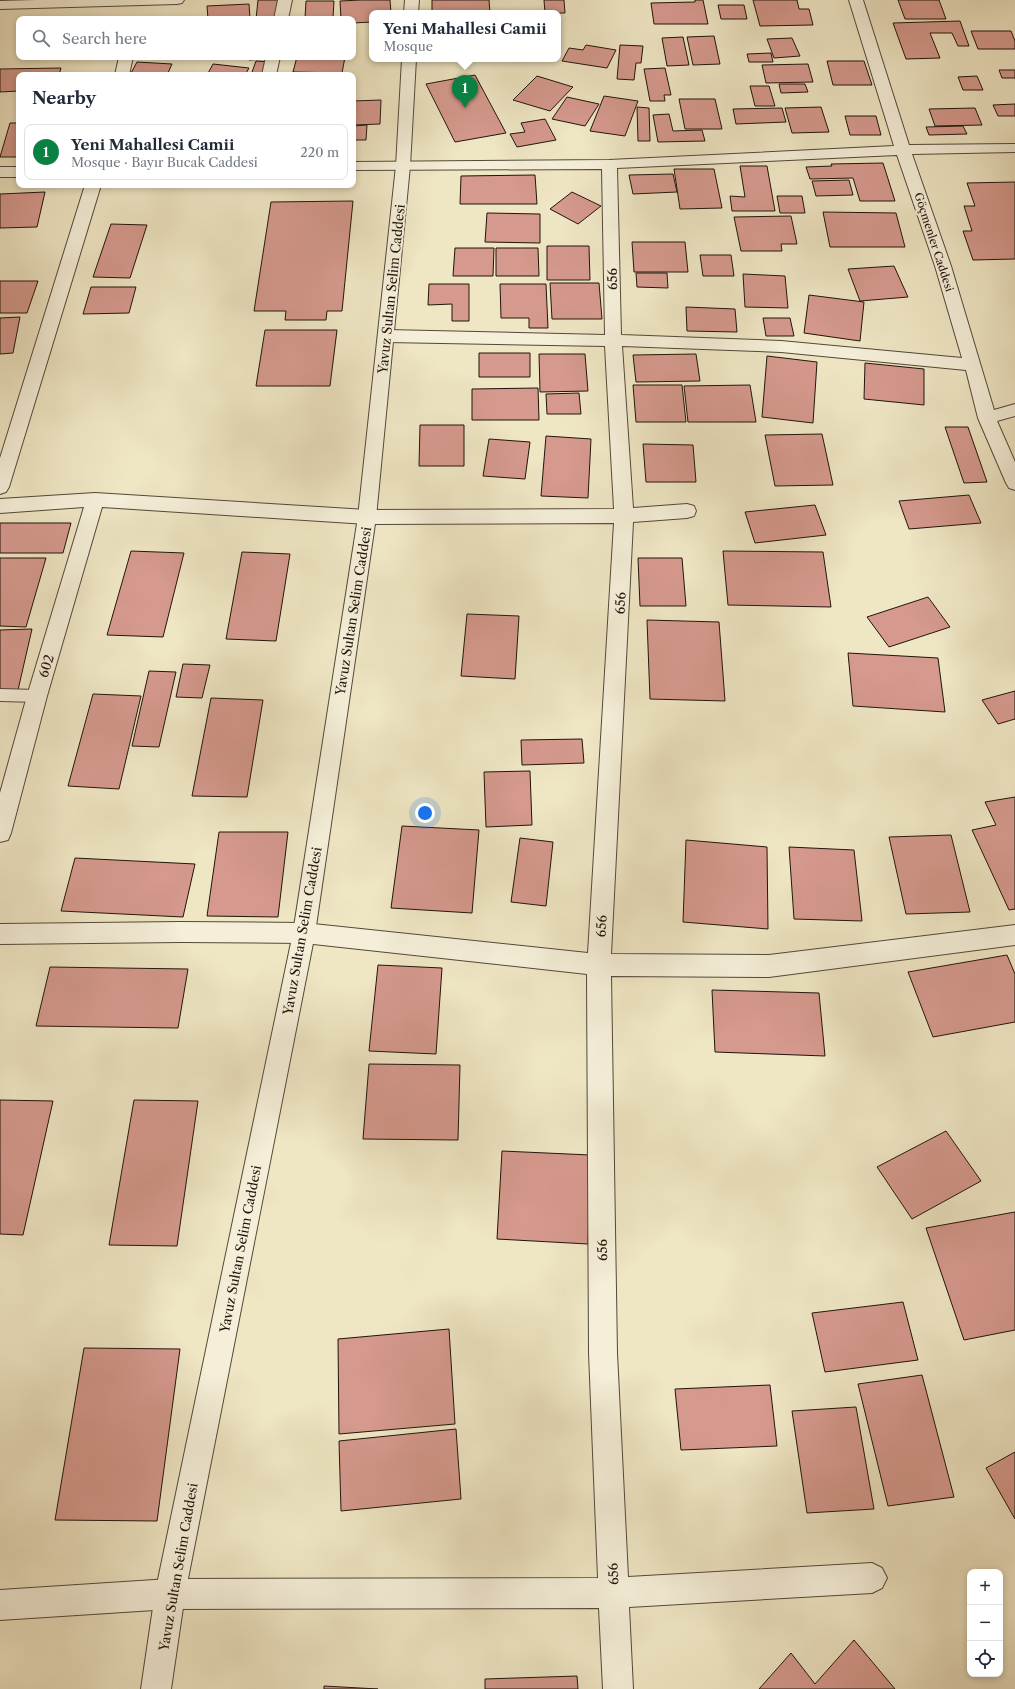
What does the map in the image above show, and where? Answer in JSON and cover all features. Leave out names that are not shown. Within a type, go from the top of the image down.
[{"type":"street","points":[[0,6],[140,5],[177,0]]},
{"type":"street","points":[[282,16],[286,0]]},
{"type":"street","points":[[411,10],[412,0]]},
{"type":"street","name":"Göçmenler Caddesi","points":[[856,0],[903,150],[943,266],[973,365],[987,418],[1015,483]]},
{"type":"street","points":[[123,72],[125,60]]},
{"type":"street","points":[[270,72],[272,60]]},
{"type":"street","name":"Yavuz Sultan Selim Caddesi","points":[[156,1689],[170,1594],[304,933],[367,517],[387,336],[403,166],[409,62]]},
{"type":"street","points":[[356,166],[610,164],[903,150],[1015,148]]},
{"type":"street","name":"656","points":[[610,164],[613,340],[624,516],[599,965],[602,1353],[618,1689]]},
{"type":"street","points":[[0,172],[16,172]]},
{"type":"street","points":[[0,487],[92,188]]},
{"type":"street","points":[[387,336],[613,340],[754,346],[973,365]]},
{"type":"street","points":[[987,418],[1015,410]]},
{"type":"street","points":[[0,506],[96,500],[367,517],[624,516],[687,511]]},
{"type":"street","name":"602","points":[[0,833],[37,696],[96,500]]},
{"type":"street","points":[[0,934],[181,932],[304,933],[599,965],[769,966],[1015,935]]},
{"type":"street","points":[[0,1605],[170,1594],[614,1592],[872,1578]]},
{"type":"lane","points":[[0,695],[37,696]]},
{"type":"building","points":[[258,0],[281,0],[280,16],[256,16]]},
{"type":"building","points":[[390,0],[391,10],[369,10],[369,22],[356,23],[356,16],[341,16],[340,1]]},
{"type":"building","points":[[432,0],[489,0],[490,10],[432,10]]},
{"type":"building","points":[[544,0],[564,0],[565,13],[561,13],[561,10],[545,10]]},
{"type":"building","points":[[695,0],[703,0],[708,24],[654,24],[651,3],[695,2]]},
{"type":"building","points":[[753,0],[797,0],[799,9],[809,9],[813,25],[760,26]]},
{"type":"building","points":[[898,0],[939,0],[946,19],[905,19]]},
{"type":"building","points":[[306,1],[334,1],[333,16],[305,16]]},
{"type":"building","points":[[249,4],[250,16],[208,16],[207,6]]},
{"type":"building","points":[[718,5],[744,5],[747,19],[721,19]]},
{"type":"building","points":[[960,21],[969,46],[958,46],[952,33],[930,33],[940,58],[906,59],[893,23]]},
{"type":"building","points":[[971,31],[1011,31],[1015,41],[1015,49],[978,49]]},
{"type":"building","points":[[714,36],[720,64],[693,65],[687,37]]},
{"type":"building","points":[[683,37],[689,65],[667,66],[662,38]]},
{"type":"building","points":[[792,38],[800,56],[774,58],[767,39]]},
{"type":"building","points":[[586,45],[616,50],[607,68],[562,61],[569,48],[583,50]]},
{"type":"building","points":[[620,45],[643,46],[641,63],[636,63],[634,80],[617,79]]},
{"type":"building","points":[[771,53],[773,62],[749,62],[747,54]]},
{"type":"building","points":[[296,60],[344,60],[342,72],[293,72]]},
{"type":"building","points":[[256,61],[272,62],[269,72],[252,72]]},
{"type":"building","points":[[827,61],[864,61],[872,85],[833,85]]},
{"type":"building","points":[[137,62],[172,64],[168,72],[132,72]]},
{"type":"building","points":[[213,64],[249,68],[247,72],[209,72]]},
{"type":"building","points":[[808,64],[813,82],[766,83],[762,65]]},
{"type":"building","points":[[61,68],[60,72],[16,72],[16,91],[0,92],[0,69]]},
{"type":"building","points":[[665,68],[671,95],[664,95],[665,101],[650,101],[644,69]]},
{"type":"building","points":[[999,70],[1015,70],[1015,78],[1002,78]]},
{"type":"building","points":[[475,75],[506,133],[455,142],[426,84]]},
{"type":"building","points":[[537,76],[573,87],[550,111],[513,100]]},
{"type":"building","points":[[977,76],[983,90],[963,90],[958,77]]},
{"type":"building","points":[[779,84],[805,84],[808,92],[781,93]]},
{"type":"building","points":[[750,86],[769,86],[775,106],[755,106]]},
{"type":"building","points":[[604,96],[638,101],[625,136],[590,131]]},
{"type":"building","points":[[567,97],[599,104],[585,126],[552,119]]},
{"type":"building","points":[[679,99],[715,99],[722,129],[685,129]]},
{"type":"building","points":[[381,100],[380,124],[356,125],[356,101]]},
{"type":"building","points":[[1015,104],[1015,116],[998,116],[993,105]]},
{"type":"building","points":[[637,107],[649,108],[650,141],[638,141]]},
{"type":"building","points":[[821,107],[829,132],[792,133],[785,108]]},
{"type":"building","points":[[782,108],[786,122],[736,124],[733,109]]},
{"type":"building","points":[[975,108],[982,125],[935,126],[929,109]]},
{"type":"building","points":[[669,114],[673,131],[702,130],[705,141],[658,142],[653,115]]},
{"type":"building","points":[[845,116],[876,116],[881,135],[850,135]]},
{"type":"building","points":[[545,119],[556,140],[517,147],[510,134],[525,132],[521,123]]},
{"type":"building","points":[[10,123],[16,123],[16,157],[0,157]]},
{"type":"building","points":[[367,125],[366,140],[356,140],[356,126]]},
{"type":"building","points":[[963,126],[967,134],[929,135],[926,127]]},
{"type":"building","points":[[883,163],[895,201],[860,201],[853,178],[810,179],[806,167],[832,166],[831,164]]},
{"type":"building","points":[[740,166],[767,166],[775,211],[732,211],[730,196],[745,197]]},
{"type":"building","points":[[674,169],[714,169],[722,208],[680,209]]},
{"type":"building","points":[[673,174],[677,192],[633,194],[629,175]]},
{"type":"building","points":[[535,175],[537,204],[460,204],[461,176]]},
{"type":"building","points":[[849,180],[853,195],[816,196],[812,181]]},
{"type":"building","points":[[1015,182],[1015,259],[973,260],[963,231],[972,231],[964,206],[975,206],[967,183]]},
{"type":"building","points":[[45,192],[37,227],[0,228],[0,194]]},
{"type":"building","points":[[572,192],[601,206],[578,224],[550,209]]},
{"type":"building","points":[[777,196],[802,196],[805,213],[780,213]]},
{"type":"building","points":[[353,201],[342,311],[327,311],[326,320],[285,320],[286,311],[254,311],[271,202]]},
{"type":"building","points":[[823,212],[896,213],[905,247],[830,247]]},
{"type":"building","points":[[487,213],[540,214],[540,243],[485,242]]},
{"type":"building","points":[[791,216],[797,244],[781,244],[782,251],[741,251],[734,217]]},
{"type":"building","points":[[111,224],[147,225],[130,278],[93,277]]},
{"type":"building","points":[[632,242],[685,242],[688,272],[634,272]]},
{"type":"building","points":[[547,246],[589,246],[590,280],[547,280]]},
{"type":"building","points":[[455,248],[494,248],[493,276],[453,276]]},
{"type":"building","points":[[496,248],[538,248],[539,276],[496,276]]},
{"type":"building","points":[[700,255],[731,255],[734,276],[703,276]]},
{"type":"building","points":[[894,266],[908,297],[860,301],[848,269]]},
{"type":"building","points":[[636,273],[667,273],[668,288],[637,287]]},
{"type":"building","points":[[743,274],[785,276],[788,308],[745,307]]},
{"type":"building","points":[[0,281],[38,281],[27,313],[0,313]]},
{"type":"building","points":[[550,283],[599,283],[602,319],[552,319]]},
{"type":"building","points":[[429,284],[469,284],[469,321],[452,321],[452,304],[428,305]]},
{"type":"building","points":[[500,284],[546,284],[548,328],[529,328],[529,318],[501,318]]},
{"type":"building","points":[[91,287],[136,287],[129,313],[83,314]]},
{"type":"building","points":[[809,295],[864,302],[860,341],[804,333]]},
{"type":"building","points":[[686,307],[735,309],[737,332],[687,331]]},
{"type":"building","points":[[20,317],[13,353],[0,354],[0,318]]},
{"type":"building","points":[[763,318],[790,318],[794,336],[766,336]]},
{"type":"building","points":[[265,330],[337,330],[330,386],[256,386]]},
{"type":"building","points":[[479,353],[530,353],[530,377],[479,377]]},
{"type":"building","points":[[539,354],[585,354],[588,391],[540,392]]},
{"type":"building","points":[[696,354],[700,381],[636,382],[633,355]]},
{"type":"building","points":[[767,356],[817,362],[813,423],[762,417]]},
{"type":"building","points":[[865,363],[924,369],[924,405],[864,399]]},
{"type":"building","points":[[633,385],[682,385],[686,422],[636,422]]},
{"type":"building","points":[[750,385],[756,422],[688,422],[684,386]]},
{"type":"building","points":[[538,388],[539,420],[472,420],[472,389]]},
{"type":"building","points":[[579,393],[581,414],[547,414],[546,394]]},
{"type":"building","points":[[420,425],[464,425],[464,466],[419,466]]},
{"type":"building","points":[[945,427],[968,427],[987,482],[964,483]]},
{"type":"building","points":[[822,434],[833,485],[775,486],[765,435]]},
{"type":"building","points":[[546,436],[591,439],[588,498],[541,496]]},
{"type":"building","points":[[489,439],[530,442],[525,479],[483,476]]},
{"type":"building","points":[[643,444],[693,445],[696,482],[646,482]]},
{"type":"building","points":[[969,495],[981,523],[909,529],[899,501]]},
{"type":"building","points":[[815,505],[826,535],[755,543],[745,512]]},
{"type":"building","points":[[0,523],[71,523],[63,553],[0,553]]},
{"type":"building","points":[[131,551],[184,553],[163,637],[107,635]]},
{"type":"building","points":[[723,551],[823,552],[831,607],[728,605]]},
{"type":"building","points":[[242,552],[290,554],[276,641],[226,639]]},
{"type":"building","points":[[0,558],[46,558],[26,627],[0,626]]},
{"type":"building","points":[[638,558],[682,558],[686,606],[640,606]]},
{"type":"building","points":[[928,597],[950,627],[889,647],[867,617]]},
{"type":"building","points":[[467,614],[519,616],[515,679],[461,676]]},
{"type":"building","points":[[647,620],[719,622],[725,701],[650,699]]},
{"type":"building","points":[[32,629],[18,690],[0,690],[0,630]]},
{"type":"building","points":[[848,653],[938,658],[945,712],[853,706]]},
{"type":"building","points":[[183,664],[210,665],[202,698],[176,697]]},
{"type":"building","points":[[149,671],[176,672],[159,747],[132,746]]},
{"type":"building","points":[[1015,691],[1015,719],[998,724],[982,700]]},
{"type":"building","points":[[93,694],[141,696],[119,789],[68,786]]},
{"type":"building","points":[[211,698],[263,700],[247,797],[192,796]]},
{"type":"building","points":[[582,739],[584,763],[522,765],[521,740]]},
{"type":"building","points":[[530,771],[532,825],[486,827],[484,772]]},
{"type":"building","points":[[1015,797],[1015,909],[1009,910],[972,830],[996,825],[985,802]]},
{"type":"building","points":[[402,826],[479,830],[472,913],[391,908]]},
{"type":"building","points":[[219,832],[288,832],[278,917],[207,916]]},
{"type":"building","points":[[951,835],[970,912],[906,914],[889,837]]},
{"type":"building","points":[[520,838],[553,842],[546,906],[511,902]]},
{"type":"building","points":[[686,840],[767,847],[768,929],[683,922]]},
{"type":"building","points":[[789,847],[854,850],[862,921],[794,919]]},
{"type":"building","points":[[75,858],[195,864],[183,917],[61,911]]},
{"type":"building","points":[[1007,955],[1015,974],[1015,1022],[933,1037],[908,972]]},
{"type":"building","points":[[378,965],[442,968],[436,1054],[369,1051]]},
{"type":"building","points":[[50,967],[188,969],[178,1028],[36,1026]]},
{"type":"building","points":[[712,990],[819,993],[825,1056],[715,1052]]},
{"type":"building","points":[[369,1064],[460,1065],[458,1140],[363,1139]]},
{"type":"building","points":[[0,1100],[53,1101],[23,1235],[0,1234]]},
{"type":"building","points":[[134,1100],[198,1101],[177,1246],[109,1245]]},
{"type":"building","points":[[946,1131],[981,1181],[912,1219],[877,1167]]},
{"type":"building","points":[[502,1151],[590,1155],[588,1244],[497,1239]]},
{"type":"building","points":[[1015,1212],[1015,1330],[964,1340],[926,1228]]},
{"type":"building","points":[[903,1302],[918,1360],[825,1372],[812,1313]]},
{"type":"building","points":[[449,1329],[455,1424],[339,1434],[338,1339]]},
{"type":"building","points":[[84,1348],[180,1349],[157,1521],[55,1520]]},
{"type":"building","points":[[922,1375],[954,1497],[888,1506],[858,1384]]},
{"type":"building","points":[[770,1385],[777,1446],[681,1450],[675,1389]]},
{"type":"building","points":[[856,1407],[874,1509],[807,1513],[792,1411]]},
{"type":"building","points":[[456,1429],[461,1499],[341,1511],[339,1441]]},
{"type":"building","points":[[1015,1452],[1015,1519],[986,1468]]},
{"type":"building","points":[[854,1640],[895,1689],[759,1689],[791,1653],[815,1684]]},
{"type":"building","points":[[577,1676],[578,1689],[485,1689],[485,1679]]},
{"type":"building","points":[[324,1686],[378,1689],[324,1689]]},
{"type":"place","name":"Yeni Mahallesi Camii","points":[[465,108]]}]
